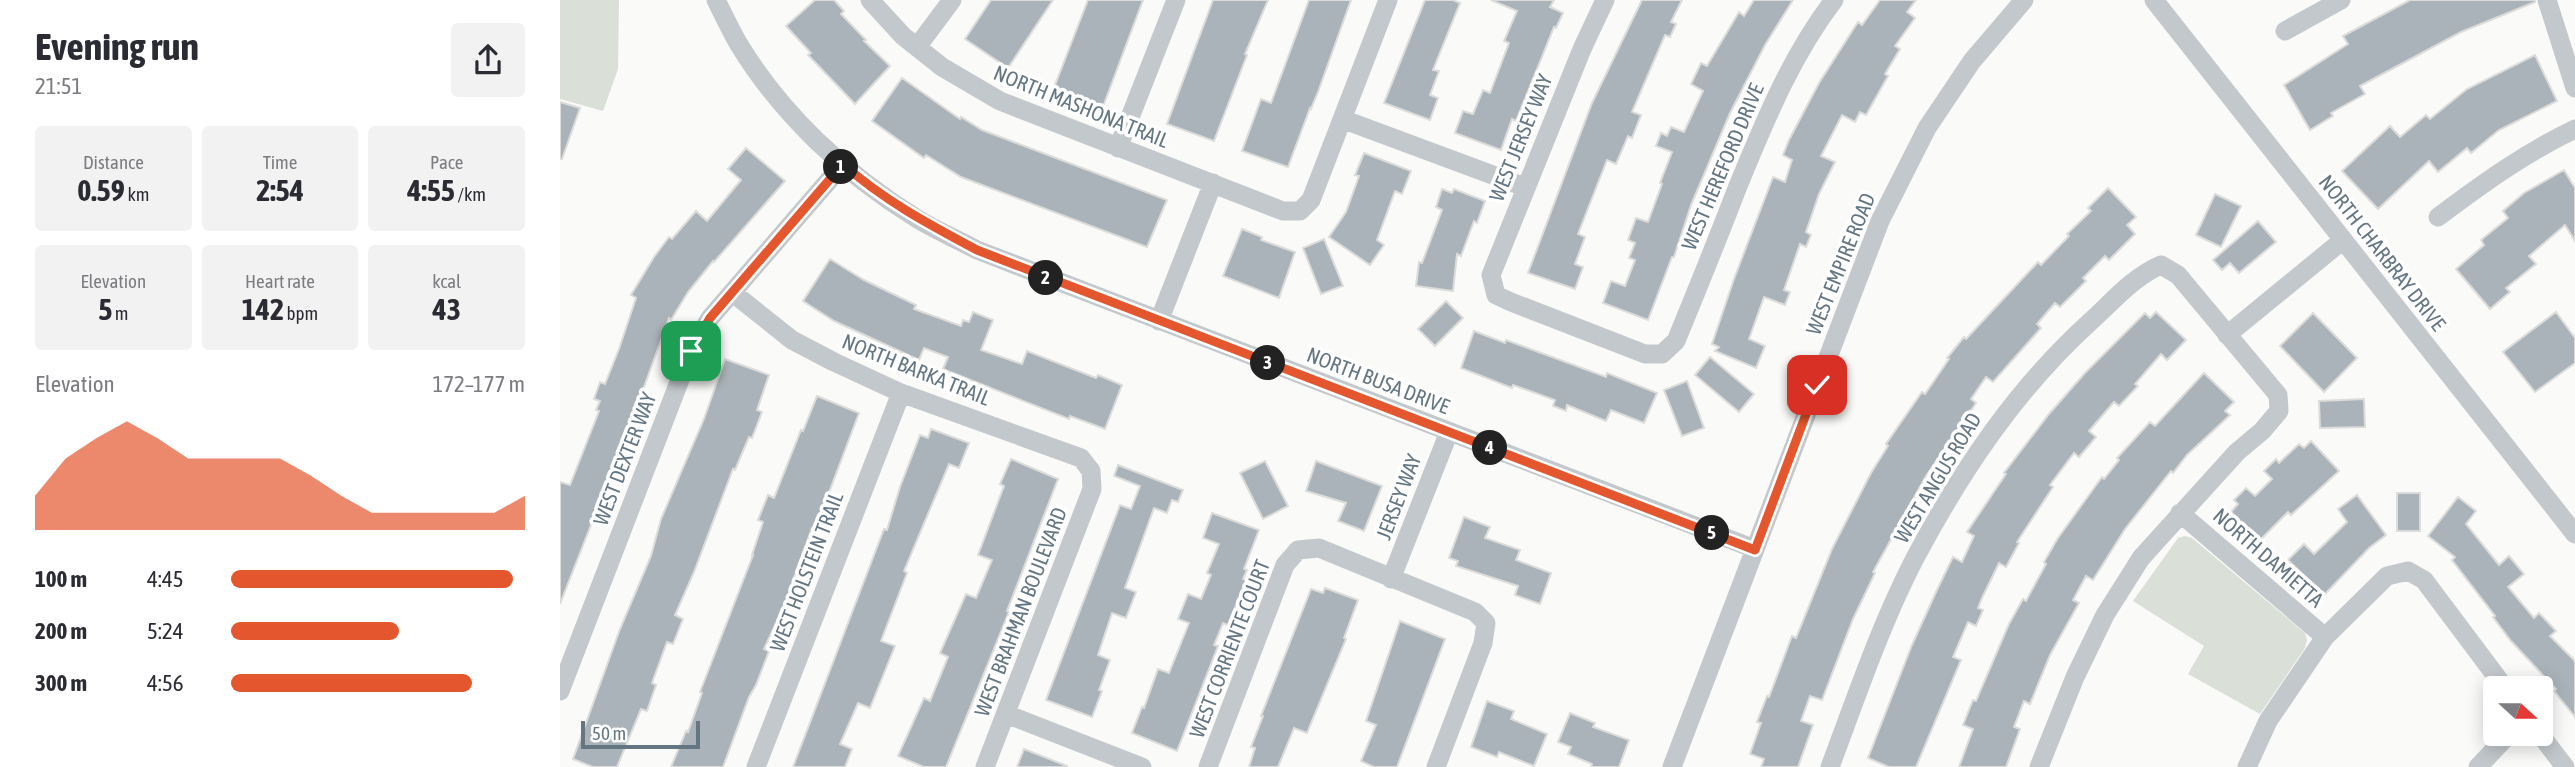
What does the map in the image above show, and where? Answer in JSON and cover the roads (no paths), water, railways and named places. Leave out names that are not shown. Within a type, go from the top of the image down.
[{"type":"street","name":"NORTH MASHONA TRAIL","points":[[870,0],[903,36],[971,86],[1000,101],[1283,211],[1300,211],[1311,200],[1342,119]]},
{"type":"street","points":[[918,47],[952,0]]},
{"type":"street","points":[[1118,148],[1175,0]]},
{"type":"street","points":[[1388,0],[1342,119],[1525,187]]},
{"type":"street","name":"WEST JERSEY WAY","points":[[1496,295],[1491,275],[1582,49],[1605,0]]},
{"type":"street","name":"WEST HEREFORD DRIVE","points":[[1496,295],[1645,354],[1662,354],[1676,341],[1778,94],[1814,26],[1834,0]]},
{"type":"street","name":"WEST EMPIRE ROAD","points":[[1672,767],[1880,221],[1927,128],[1972,61],[2024,0]]},
{"type":"street","name":"NORTH CHARBRAY DRIVE","points":[[2154,0],[2575,534]]},
{"type":"street","points":[[2284,31],[2341,0]]},
{"type":"street","points":[[2547,0],[2575,88]]},
{"type":"street","name":"NORTH BUSA DRIVE","points":[[723,2],[738,42],[769,89],[806,130],[858,178],[916,218],[977,250],[1755,550]]},
{"type":"street","points":[[2438,217],[2501,169],[2575,130]]},
{"type":"street","name":"WEST DEXTER WAY","points":[[560,691],[691,351],[710,318],[843,164]]},
{"type":"street","points":[[1159,321],[1213,183]]},
{"type":"street","points":[[2039,767],[2075,677],[2105,615],[2141,558],[2237,452],[2262,431],[2279,411],[2278,395],[2227,335],[2343,240]]},
{"type":"street","name":"WEST ANGUS ROAD","points":[[1830,767],[1908,573],[1960,480],[2005,412],[2071,339],[2144,273],[2161,265],[2178,275],[2227,335]]},
{"type":"street","name":"NORTH BARKA TRAIL","points":[[733,293],[792,340],[901,393],[1081,458],[1091,471]]},
{"type":"street","name":"WEST HOLSTEIN TRAIL","points":[[756,767],[901,393]]},
{"type":"street","name":"JERSEY WAY","points":[[1391,579],[1449,432]]},
{"type":"street","name":"WEST BRAHMAN BOULEVARD","points":[[985,767],[1092,489],[1091,471]]},
{"type":"street","name":"NORTH DAMIETTA","points":[[2180,513],[2325,637]]},
{"type":"street","name":"WEST CORRIENTE COURT","points":[[1208,767],[1285,565],[1298,550],[1319,548],[1391,579]]},
{"type":"street","points":[[2247,767],[2268,721],[2325,637],[2387,576],[2408,571],[2424,580],[2496,676]]},
{"type":"street","points":[[1391,579],[1475,612],[1486,622],[1483,643],[1436,767]]},
{"type":"street","points":[[1006,715],[1142,767]]},
{"type":"street","points":[[2478,767],[2498,746]]},
{"type":"street","points":[[2549,746],[2565,767]]}]
